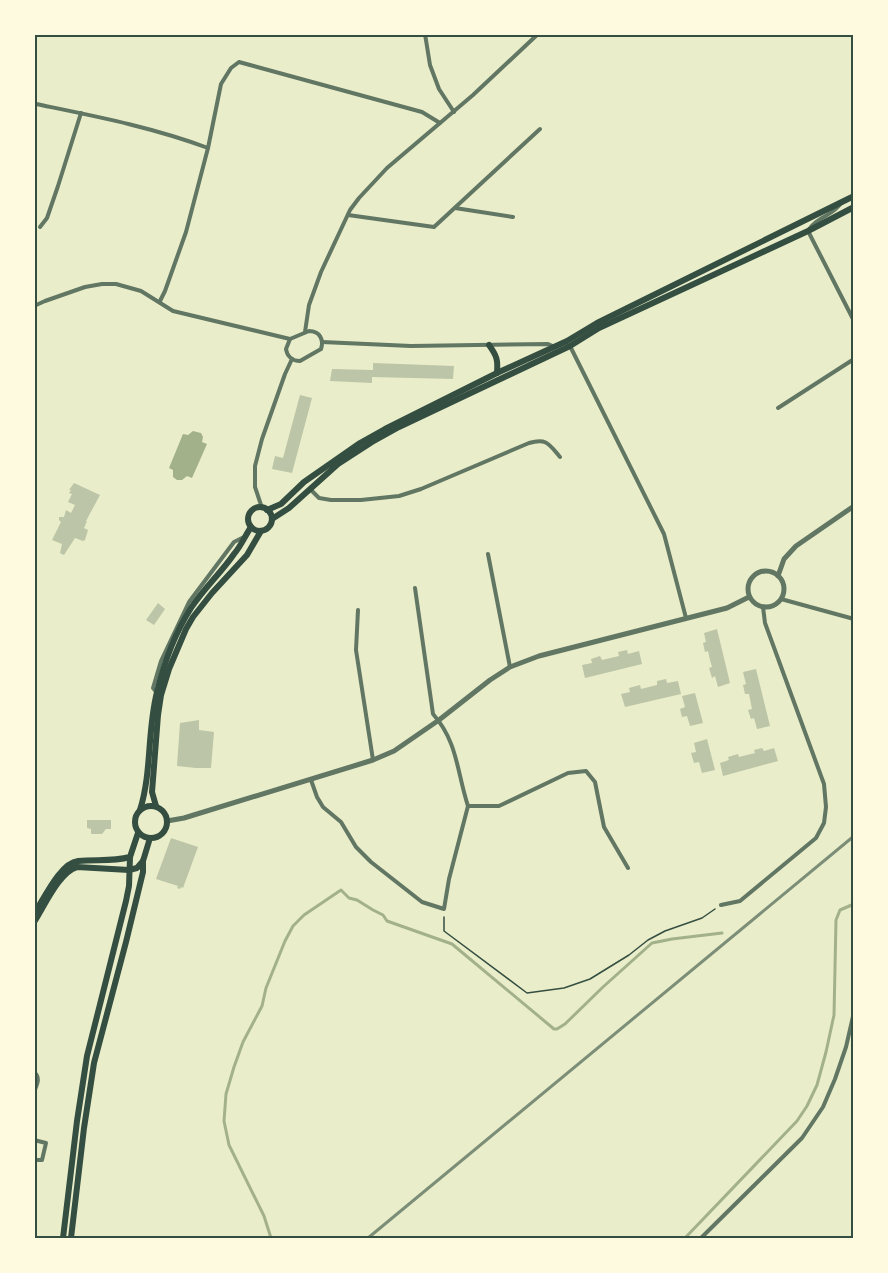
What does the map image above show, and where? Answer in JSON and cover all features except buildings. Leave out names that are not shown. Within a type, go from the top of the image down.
[{"type":"main road","points":[[261,531],[251,527],[248,519],[254,509],[264,509],[281,504],[304,482],[360,443],[854,196]]},
{"type":"main road","points":[[272,519],[289,508],[338,464],[399,427],[570,346],[599,328],[808,231],[854,207]]},
{"type":"main road","points":[[489,345],[498,361],[497,373]]},
{"type":"main road","points":[[138,833],[147,838],[158,837],[166,827],[164,812],[156,806],[152,792],[158,715],[169,669],[193,617],[247,555],[261,531],[270,526],[272,519],[270,512],[264,509]]},
{"type":"main road","points":[[63,1239],[76,1121],[87,1056],[126,902],[130,857],[138,833],[135,818],[145,793],[156,693],[166,661],[181,626],[192,607],[235,554],[251,527]]},
{"type":"main road","points":[[140,810],[156,806]]},
{"type":"main road","points":[[71,1239],[93,1063],[126,942],[150,838]]},
{"type":"main road","points":[[34,914],[68,864],[79,861],[112,861],[130,857]]},
{"type":"main road","points":[[34,922],[60,880],[73,868],[129,870],[137,868],[143,861]]},
{"type":"street","points":[[425,34],[430,65],[439,89],[454,112]]},
{"type":"street","points":[[305,332],[309,305],[321,272],[348,215],[359,198],[370,184],[454,112],[538,34]]},
{"type":"street","points":[[160,302],[186,232],[208,148],[221,84],[231,68],[239,62],[422,112],[440,123]]},
{"type":"street","points":[[36,104],[131,124],[208,148]]},
{"type":"street","points":[[40,227],[46,218],[58,186],[81,114]]},
{"type":"street","points":[[348,215],[434,227],[540,129]]},
{"type":"street","points":[[841,203],[837,210],[812,224],[808,231],[854,321]]},
{"type":"street","points":[[454,208],[513,217]]},
{"type":"street","points":[[34,306],[63,294],[102,284],[116,285],[141,291],[173,311],[187,315],[290,339],[313,331],[320,336],[321,349],[300,361],[292,359],[286,349],[290,339]]},
{"type":"street","points":[[322,342],[411,346],[548,344],[555,347]]},
{"type":"street","points":[[570,346],[664,534],[686,618]]},
{"type":"street","points":[[264,509],[255,487],[255,466],[262,439],[292,359]]},
{"type":"street","points":[[778,408],[854,359]]},
{"type":"street","points":[[310,489],[319,498],[331,500],[399,496],[422,489],[538,441],[544,441],[550,445],[560,457]]},
{"type":"street","points":[[778,576],[784,559],[796,546],[854,506]]},
{"type":"street","points":[[488,554],[510,667]]},
{"type":"street","points":[[768,571],[778,576],[784,587],[781,599],[774,605],[758,606],[749,597],[748,590],[752,578],[756,574],[768,571]]},
{"type":"street","points":[[311,780],[323,807],[341,822],[356,847],[371,862],[422,902],[444,909],[449,879],[468,806],[454,747],[434,714],[416,588]]},
{"type":"street","points":[[167,821],[184,818],[374,760],[394,751],[510,667],[539,656],[727,608],[749,597]]},
{"type":"street","points":[[781,599],[854,619]]},
{"type":"street","points":[[721,905],[740,901],[816,838],[824,823],[826,807],[824,784],[765,623],[763,607]]},
{"type":"street","points":[[357,610],[356,650],[374,760]]},
{"type":"street","points":[[468,806],[499,806],[568,773],[586,771],[595,782],[604,827],[628,868]]},
{"type":"street","points":[[700,1239],[807,1131],[823,1107],[835,1078],[846,1047],[854,1012]]},
{"type":"street","points":[[34,1072],[39,1080],[34,1092]]},
{"type":"street","points":[[34,1140],[46,1143],[42,1160],[34,1160]]},
{"type":"path","points":[[444,909],[444,931],[527,993],[564,988],[590,980],[648,940],[665,931],[702,918],[721,905]]},
{"type":"shaded area","points":[[193,431],[201,433],[202,442],[207,444],[192,478],[187,476],[182,480],[177,480],[173,477],[173,470],[169,468],[183,434],[188,435]]},
{"type":"waterway","points":[[271,1238],[264,1216],[229,1145],[224,1121],[226,1094],[243,1042],[262,1006],[266,988],[285,941],[293,926],[304,915],[341,890],[349,898],[383,915],[387,921],[452,944],[554,1029],[565,1024],[652,943],[722,933]]},
{"type":"waterway","points":[[685,1238],[797,1121],[807,1106],[817,1085],[834,1015],[836,920],[840,910],[854,904]]},
{"type":"railway","points":[[368,1238],[854,836]]}]
